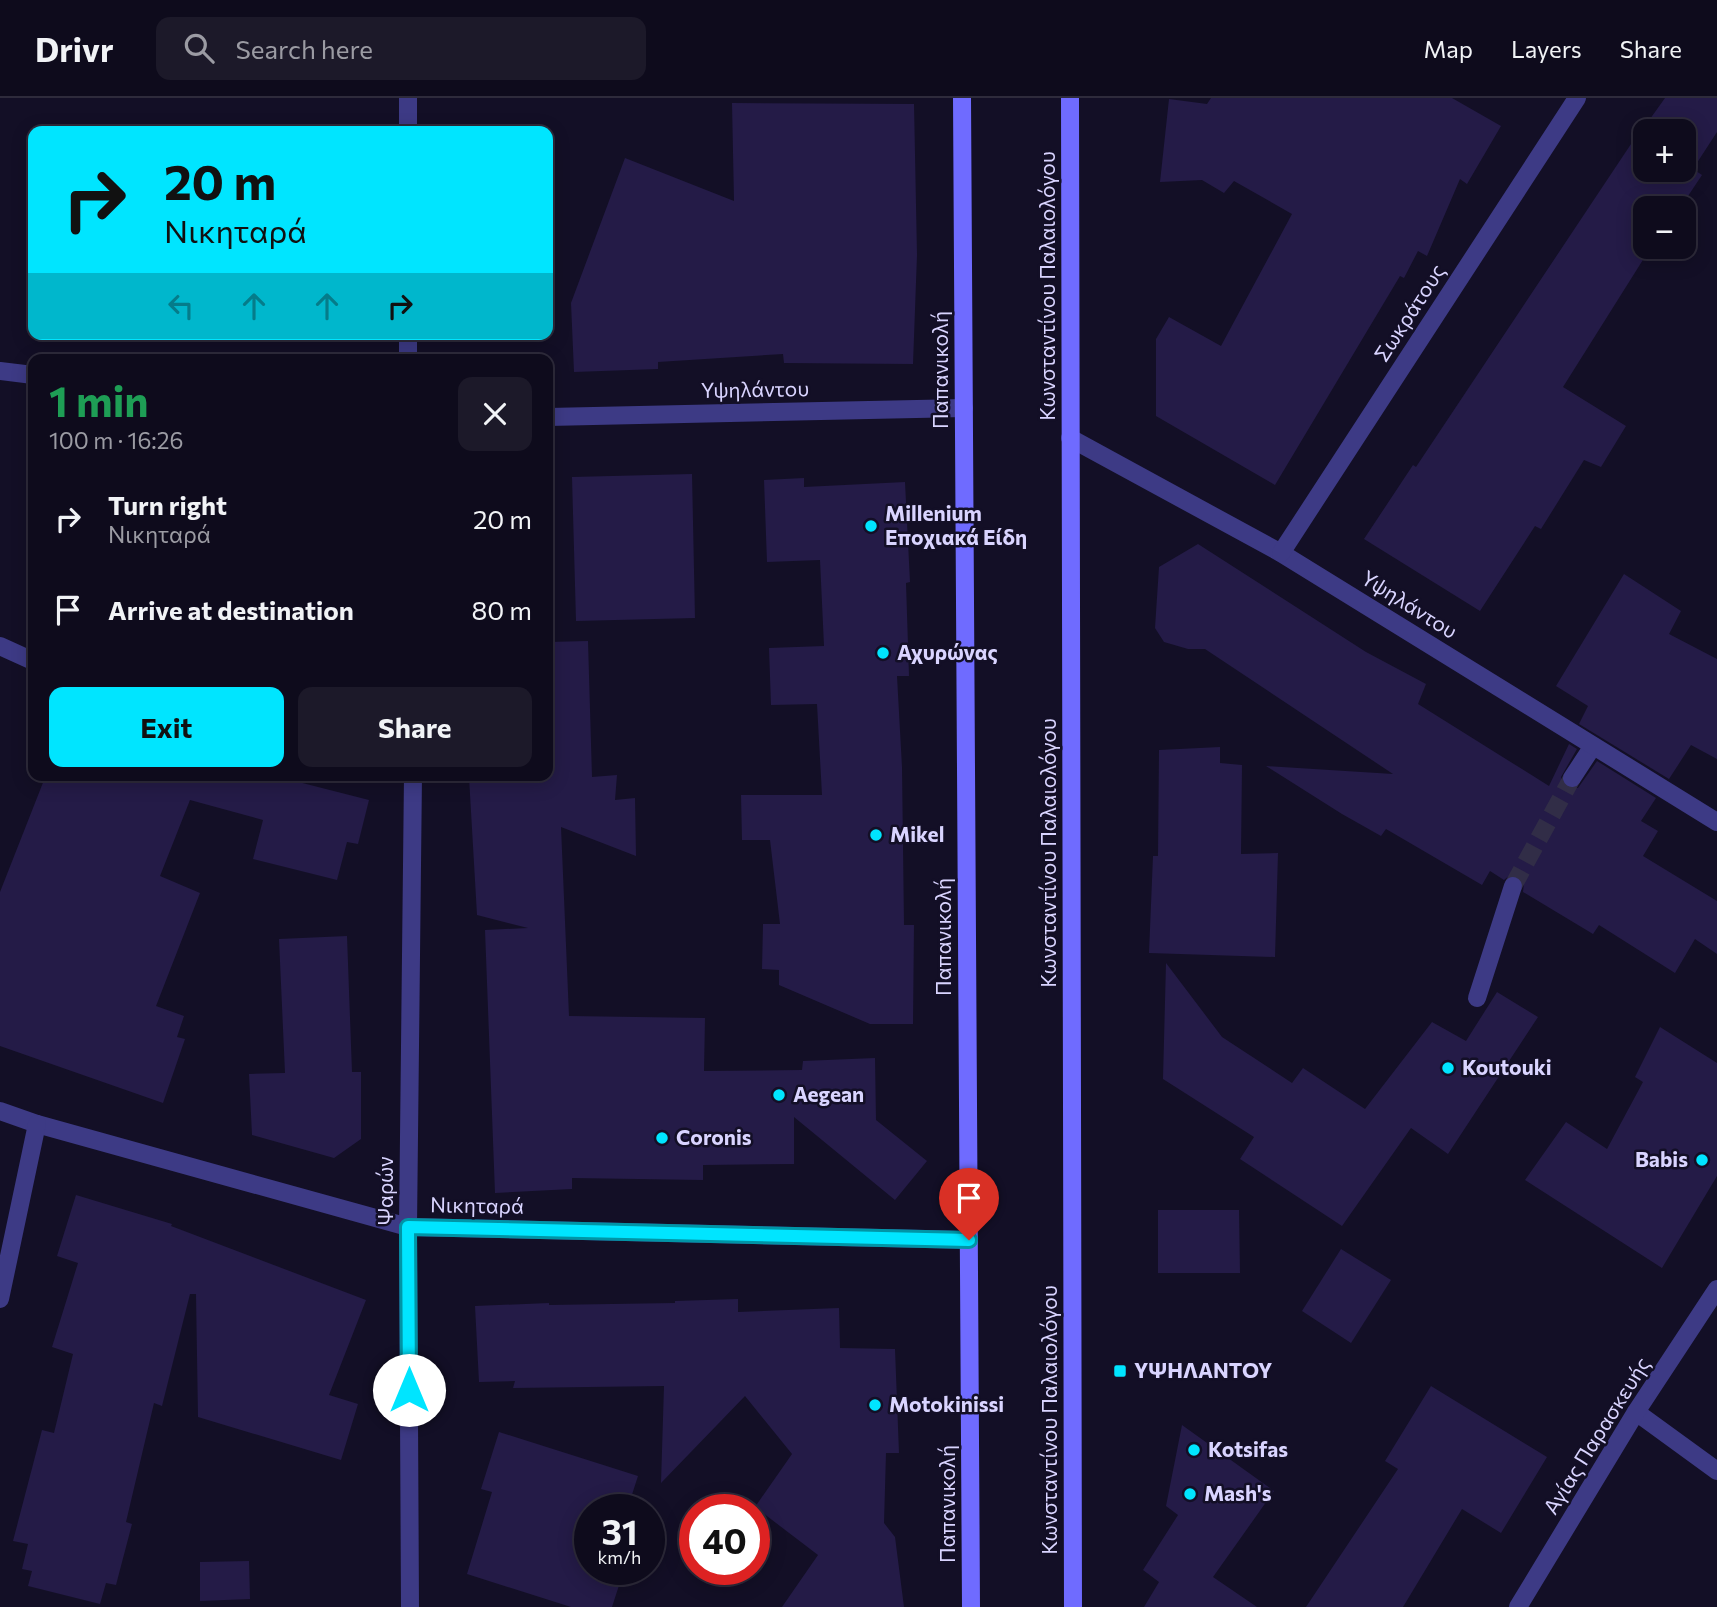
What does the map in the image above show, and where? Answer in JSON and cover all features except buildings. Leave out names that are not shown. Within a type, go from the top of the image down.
[{"type":"main road","name":"Παπανικολή","points":[[961,98],[971,1607]]},
{"type":"main road","name":"Κωνσταντίνου Παλαιολόγου","points":[[1070,98],[1073,1607]]},
{"type":"street","points":[[408,98],[408,126]]},
{"type":"street","name":"Σωκράτους","points":[[1281,553],[1577,98]]},
{"type":"street","points":[[0,371],[28,374]]},
{"type":"street","name":"Υψηλάντου","points":[[553,417],[964,408]]},
{"type":"street","name":"Υψηλάντου","points":[[1070,438],[1281,553],[1717,822]]},
{"type":"street","points":[[0,646],[28,658]]},
{"type":"street","points":[[1572,778],[1593,746]]},
{"type":"street","name":"Ψαρών","points":[[410,1607],[408,1227],[412,781]]},
{"type":"street","points":[[1477,998],[1513,886]]},
{"type":"street","name":"Νικηταρά","points":[[0,1111],[37,1124],[408,1227],[969,1240]]},
{"type":"street","points":[[0,1299],[37,1124]]},
{"type":"street","name":"Αγίας Παρασκευής","points":[[1518,1607],[1636,1412],[1717,1289]]},
{"type":"street","points":[[1636,1412],[1717,1471]]},
{"type":"tunnel","points":[[1513,886],[1572,778]]},
{"type":"place","name":"Millenium Εποχιακά Είδη","points":[[871,526]]},
{"type":"place","name":"Αχυρώνας","points":[[883,653]]},
{"type":"place","name":"Mikel","points":[[876,835]]},
{"type":"place","name":"Koutouki","points":[[1448,1068]]},
{"type":"place","name":"Aegean","points":[[779,1095]]},
{"type":"place","name":"Coronis","points":[[662,1138]]},
{"type":"place","name":"Babis","points":[[1702,1160]]},
{"type":"place","name":"ΥΨΗΛΑΝΤΟΥ","points":[[1120,1371]]},
{"type":"place","name":"Motokinissi","points":[[875,1405]]},
{"type":"place","name":"Kotsifas","points":[[1194,1450]]},
{"type":"place","name":"Mash's","points":[[1190,1494]]},
{"type":"route","points":[[409,1390],[408,1227],[969,1240]]}]
